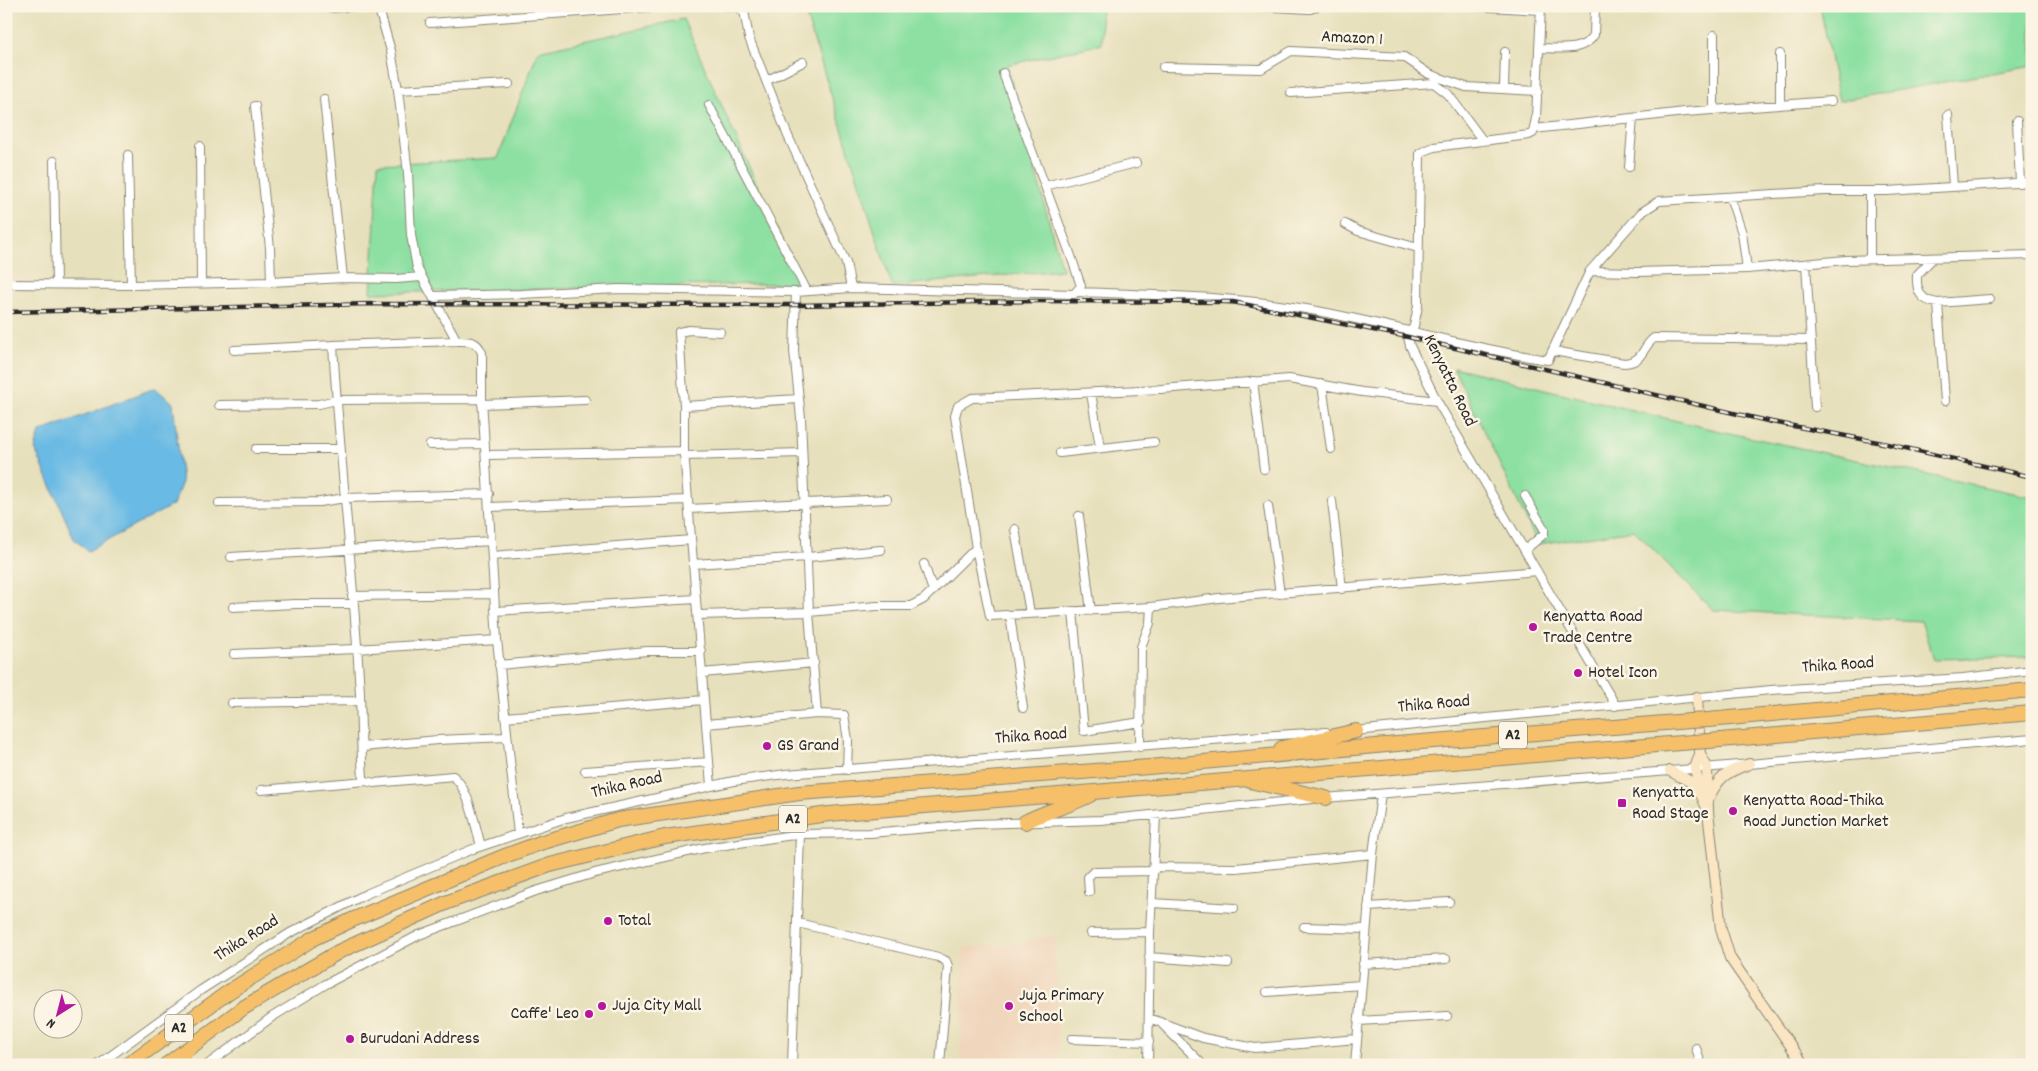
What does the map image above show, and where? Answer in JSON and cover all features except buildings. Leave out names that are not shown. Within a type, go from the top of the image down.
[{"type":"highway","name":"Thika Road","points":[[127,1065],[230,991],[314,938],[352,920],[505,856],[618,820],[799,793],[1690,722],[2032,690]]},
{"type":"highway","name":"A2","points":[[166,1065],[242,1008],[340,951],[448,902],[550,866],[665,837],[829,814],[1241,779],[1696,748],[1709,741],[2032,713]]},
{"type":"highway","points":[[1246,758],[1356,731]]},
{"type":"highway","points":[[1241,779],[1326,798]]},
{"type":"highway","points":[[1025,822],[1037,816],[1070,806],[1097,791]]},
{"type":"main road","points":[[1697,697],[1695,768],[1708,811],[1724,943],[1730,958],[1804,1065]]},
{"type":"main road","points":[[1696,748],[1706,767],[1705,797]]},
{"type":"main road","points":[[1705,797],[1721,777],[1736,768],[1749,764]]},
{"type":"main road","points":[[1670,771],[1689,781],[1705,797]]},
{"type":"street","points":[[318,6],[334,8],[356,6]]},
{"type":"street","points":[[378,6],[391,51],[398,90],[408,173],[411,235],[417,268],[457,341]]},
{"type":"street","points":[[527,6],[527,16]]},
{"type":"street","points":[[430,23],[664,6]]},
{"type":"street","points":[[727,6],[747,9],[750,38],[766,81],[788,136],[846,263],[851,288]]},
{"type":"street","points":[[1254,6],[1310,9],[1318,6]]},
{"type":"street","points":[[1473,6],[1541,8],[1538,91],[1534,129]]},
{"type":"street","points":[[1539,48],[1573,48],[1586,44],[1594,35],[1595,6]]},
{"type":"street","points":[[1714,35],[1714,110]]},
{"type":"street","name":"Amazon 1","points":[[1163,67],[1261,69],[1291,51],[1404,57],[1429,74],[1466,87],[1538,91]]},
{"type":"street","points":[[1504,52],[1504,89]]},
{"type":"street","points":[[1780,54],[1780,105]]},
{"type":"street","points":[[766,81],[803,62]]},
{"type":"street","points":[[1003,73],[1079,281],[1078,292]]},
{"type":"street","points":[[1290,93],[1434,82],[1448,94],[1482,141]]},
{"type":"street","points":[[398,90],[509,84]]},
{"type":"street","points":[[324,99],[343,278]]},
{"type":"street","name":"Kenyatta Road","points":[[1616,706],[1438,401],[1410,346],[1408,337],[1414,326],[1418,306],[1420,153],[1434,146],[1529,135],[1534,129],[1714,110],[1831,101]]},
{"type":"street","points":[[709,105],[807,291]]},
{"type":"street","points":[[255,106],[270,248],[271,282]]},
{"type":"street","points":[[1948,115],[1953,186]]},
{"type":"street","points":[[1629,167],[1632,118]]},
{"type":"street","points":[[2017,121],[2020,182]]},
{"type":"street","points":[[200,146],[201,283]]},
{"type":"street","points":[[128,155],[131,285]]},
{"type":"street","points":[[54,161],[56,283]]},
{"type":"street","points":[[1045,186],[1136,164]]},
{"type":"street","points":[[433,296],[522,294],[618,288],[796,292],[851,288],[1074,294],[1078,292],[1244,299],[1307,309],[1411,333],[1548,360],[1590,271],[1625,229],[1654,203],[1666,200],[1730,196],[2032,182]]},
{"type":"street","points":[[1870,191],[1870,260]]},
{"type":"street","points":[[1730,196],[1742,233],[1747,269]]},
{"type":"street","points":[[1345,224],[1358,231],[1418,248]]},
{"type":"street","points":[[1590,271],[1638,272],[1747,269],[1870,260],[2032,255]]},
{"type":"street","points":[[1933,258],[1917,276],[1918,291],[1921,297],[1930,302],[1938,303],[1990,299]]},
{"type":"street","points":[[1806,264],[1815,407]]},
{"type":"street","points":[[6,284],[131,285],[422,277]]},
{"type":"street","points":[[796,292],[794,351],[799,399],[808,558],[809,612],[817,714]]},
{"type":"street","points":[[1938,303],[1945,401]]},
{"type":"street","points":[[711,786],[684,453],[684,406],[679,332],[689,330],[720,332]]},
{"type":"street","points":[[1553,350],[1632,363],[1637,359],[1648,342],[1654,338],[1811,340]]},
{"type":"street","points":[[234,350],[457,341],[473,342],[479,346],[482,353],[482,402],[490,508],[496,640],[518,834]]},
{"type":"street","points":[[333,345],[360,701],[363,778],[366,781]]},
{"type":"street","points":[[1438,401],[1289,378],[1091,393],[972,398],[958,406],[955,416],[976,548],[990,616],[1151,607],[1219,598],[1538,571]]},
{"type":"street","points":[[1253,381],[1264,468]]},
{"type":"street","points":[[1322,384],[1331,449]]},
{"type":"street","points":[[1091,393],[1100,447]]},
{"type":"street","points":[[684,406],[799,399]]},
{"type":"street","points":[[219,405],[319,404],[336,400],[482,402],[585,400]]},
{"type":"street","points":[[1060,453],[1154,442]]},
{"type":"street","points":[[430,445],[485,444]]},
{"type":"street","points":[[256,449],[340,449]]},
{"type":"street","points":[[486,455],[802,453]]},
{"type":"street","points":[[219,503],[328,502],[345,498],[489,494]]},
{"type":"street","points":[[1525,496],[1544,529],[1544,534],[1525,550]]},
{"type":"street","points":[[689,509],[888,499]]},
{"type":"street","points":[[490,508],[688,500]]},
{"type":"street","points":[[1332,501],[1342,589]]},
{"type":"street","points":[[1268,506],[1280,594]]},
{"type":"street","points":[[1079,516],[1091,611]]},
{"type":"street","points":[[1015,529],[1030,613]]},
{"type":"street","points":[[492,556],[692,540]]},
{"type":"street","points":[[231,557],[491,541]]},
{"type":"street","points":[[698,615],[809,612],[877,606],[911,606],[920,603],[976,548]]},
{"type":"street","points":[[693,564],[808,558],[881,550]]},
{"type":"street","points":[[924,564],[933,591]]},
{"type":"street","points":[[233,606],[493,594]]},
{"type":"street","points":[[495,611],[696,599]]},
{"type":"street","points":[[1140,747],[1141,647],[1150,623],[1151,607]]},
{"type":"street","points":[[1073,611],[1084,731],[1141,722]]},
{"type":"street","points":[[1010,615],[1023,708]]},
{"type":"street","points":[[234,654],[356,649],[496,640]]},
{"type":"street","points":[[499,665],[647,651],[701,651]]},
{"type":"street","points":[[702,673],[814,663]]},
{"type":"street","name":"Thika Road","points":[[98,1065],[201,990],[290,933],[366,894],[481,846],[566,818],[734,781],[786,774],[1262,736],[1356,731],[1771,690],[1963,678],[2032,670]]},
{"type":"street","points":[[505,717],[704,700]]},
{"type":"street","points":[[232,703],[360,701]]},
{"type":"street","points":[[706,724],[817,714],[844,715],[848,740],[848,770]]},
{"type":"street","points":[[362,747],[438,740],[507,737]]},
{"type":"street","points":[[208,1065],[272,1017],[326,984],[419,935],[536,891],[595,873],[705,848],[800,834],[870,833],[975,824],[1156,816],[1326,798],[1670,771],[2032,739]]},
{"type":"street","points":[[585,771],[709,762]]},
{"type":"street","points":[[261,790],[453,776],[459,781],[465,792],[481,846]]},
{"type":"street","points":[[1355,1065],[1373,854],[1381,794]]},
{"type":"street","points":[[1148,1065],[1149,957],[1156,816]]},
{"type":"street","points":[[792,1065],[800,834]]},
{"type":"street","points":[[1089,892],[1088,877],[1093,872],[1236,868],[1373,854]]},
{"type":"street","points":[[1368,907],[1449,902]]},
{"type":"street","points":[[1152,903],[1234,908]]},
{"type":"street","points":[[798,923],[938,957],[946,961],[948,966],[940,1065]]},
{"type":"street","points":[[1304,927],[1366,929]]},
{"type":"street","points":[[1091,932],[1150,932]]},
{"type":"street","points":[[1149,957],[1228,963]]},
{"type":"street","points":[[1363,964],[1446,959]]},
{"type":"street","points":[[1267,992],[1361,985]]},
{"type":"street","points":[[1358,1022],[1447,1016]]},
{"type":"street","points":[[1149,1018],[1203,1038],[1255,1048],[1357,1039]]},
{"type":"street","points":[[1161,1023],[1203,1065]]},
{"type":"street","points":[[1072,1039],[1148,1042]]},
{"type":"street","points":[[1696,1048],[1701,1065]]},
{"type":"shaded area","name":"Juja Primary School","points":[[1055,935],[1059,1065],[960,1065],[963,947],[1009,945]]},
{"type":"green space","points":[[823,6],[1101,6],[1102,44],[1007,65],[1062,270],[892,286],[805,12]]},
{"type":"green space","points":[[1820,6],[2032,6],[2032,66],[1839,101]]},
{"type":"green space","points":[[683,19],[801,283],[371,293],[378,164],[498,158],[538,51]]},
{"type":"green space","points":[[1453,367],[1715,430],[2032,497],[2032,657],[1934,659],[1921,621],[1713,610],[1634,530],[1538,544]]},
{"type":"water","points":[[155,388],[173,403],[182,482],[173,505],[88,551],[74,539],[35,449],[40,432]]},
{"type":"railway","points":[[6,312],[373,304],[795,305],[1036,301],[1233,302],[1408,337],[1772,422],[1888,444],[2032,477]]},
{"type":"place","name":"Kenyatta Road Trade Centre","points":[[1533,627]]},
{"type":"place","name":"Hotel Icon","points":[[1578,673]]},
{"type":"place","name":"GS Grand","points":[[767,746]]},
{"type":"place","name":"Kenyatta Road Stage","points":[[1622,803]]},
{"type":"place","name":"Kenyatta Road-Thika Road Junction Market","points":[[1733,811]]},
{"type":"place","name":"Total","points":[[608,921]]},
{"type":"place","name":"Juja City Mall","points":[[602,1006]]},
{"type":"place","name":"Juja Primary School","points":[[1009,1006]]},
{"type":"place","name":"Caffe' Leo","points":[[589,1014]]},
{"type":"place","name":"Burudani Address","points":[[350,1039]]}]
